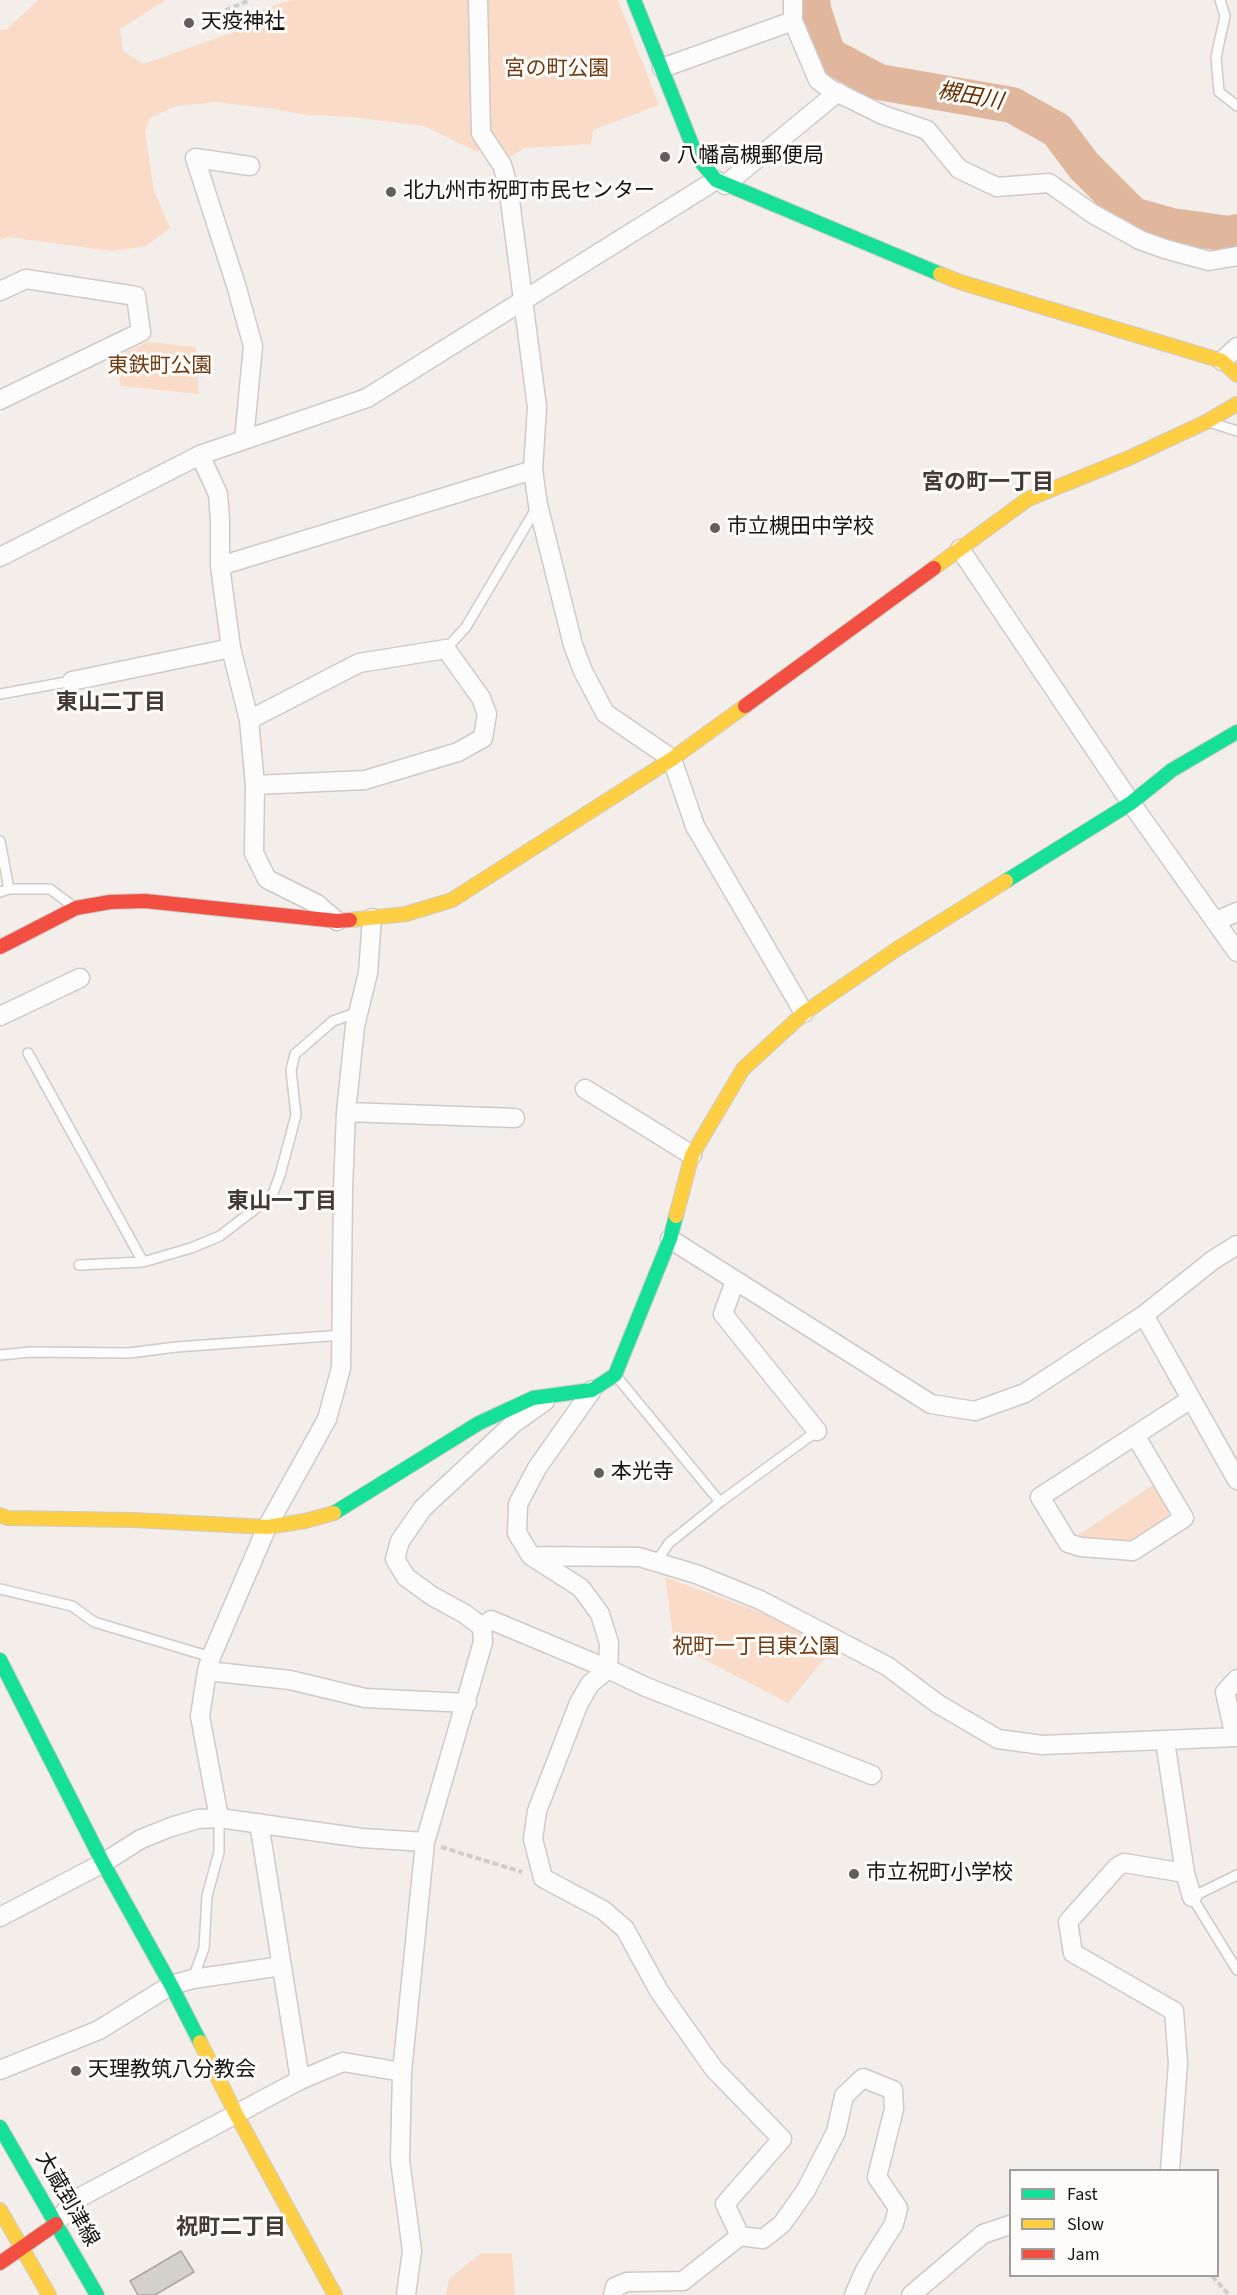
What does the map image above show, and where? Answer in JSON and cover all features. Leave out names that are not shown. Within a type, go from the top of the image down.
[{"type":"street","points":[[478,0],[482,133],[502,165],[508,185],[537,406],[533,470],[538,505],[573,645],[605,713],[672,759],[695,826],[804,1013]]},
{"type":"street","points":[[634,0],[697,157],[721,183],[960,282],[1222,361],[1237,375]]},
{"type":"street","points":[[793,0],[793,21],[818,80],[830,89],[883,115],[927,130],[959,169],[997,188],[1049,183],[1093,214],[1140,240],[1165,249],[1209,261],[1237,256]]},
{"type":"street","points":[[662,68],[793,21]]},
{"type":"street","points":[[0,557],[200,455],[367,398],[524,298],[721,183],[838,92]]},
{"type":"street","points":[[244,440],[253,346],[195,158],[250,166]]},
{"type":"street","points":[[0,291],[26,279],[136,296],[141,332],[0,400]]},
{"type":"street","points":[[1222,361],[1237,347]]},
{"type":"street","points":[[0,947],[76,908],[110,903],[145,901],[337,921],[406,914],[452,900],[672,759],[1028,499],[1129,458],[1206,422],[1237,404]]},
{"type":"street","points":[[200,455],[218,494],[220,566],[231,648],[249,720],[255,785],[254,853],[267,879],[317,904],[337,921]]},
{"type":"street","points":[[220,566],[533,470]]},
{"type":"street","points":[[960,549],[1131,804],[1237,952]]},
{"type":"street","points":[[72,681],[231,648]]},
{"type":"street","points":[[249,720],[359,663],[446,649],[481,698],[488,714],[483,738],[458,752],[365,780],[255,785]]},
{"type":"street","points":[[740,2236],[725,2204],[782,2139],[714,2069],[659,1991],[625,1929],[603,1910],[543,1878],[533,1839],[537,1811],[579,1703],[590,1684],[608,1669],[609,1643],[600,1614],[581,1588],[531,1556],[517,1533],[518,1504],[537,1468],[592,1390],[615,1375],[670,1239],[692,1155],[743,1069],[804,1013],[935,925],[1131,804],[1172,770],[1237,732]]},
{"type":"street","points":[[1216,921],[1237,912]]},
{"type":"street","points":[[219,1818],[200,1716],[209,1664],[267,1527],[327,1419],[341,1368],[346,1112],[355,1026],[368,973],[372,918]]},
{"type":"street","points":[[0,1016],[80,978]]},
{"type":"street","points":[[585,1089],[692,1155]]},
{"type":"street","points":[[346,1112],[515,1118]]},
{"type":"street","points":[[670,1239],[931,1404],[975,1411],[1025,1393],[1143,1315],[1213,1260],[1237,1245]]},
{"type":"street","points":[[735,1281],[723,1314],[817,1431]]},
{"type":"street","points":[[1143,1315],[1237,1480]]},
{"type":"street","points":[[0,1515],[7,1518],[133,1520],[267,1527],[332,1514],[479,1423],[533,1398],[592,1390]]},
{"type":"street","points":[[482,1627],[406,1577],[395,1560],[400,1541],[423,1508],[461,1471],[513,1424],[553,1395]]},
{"type":"street","points":[[1135,1435],[1184,1518],[1133,1551],[1081,1547],[1068,1543],[1040,1497],[1135,1435],[1191,1399]]},
{"type":"street","points":[[531,1556],[639,1557],[696,1574],[771,1605],[887,1666],[938,1704],[998,1739],[1042,1745],[1236,1737],[1225,1692],[1237,1679]]},
{"type":"street","points":[[482,1627],[491,1620],[646,1687],[872,1775]]},
{"type":"street","points":[[406,2295],[412,2251],[399,2160],[402,2072],[425,1842],[467,1703],[483,1642],[482,1627]]},
{"type":"street","points":[[0,1660],[103,1863],[171,1985],[236,2114],[335,2295]]},
{"type":"street","points":[[209,1664],[365,1698],[467,1703]]},
{"type":"street","points":[[1165,1741],[1185,1873],[1192,1897]]},
{"type":"street","points":[[0,1917],[103,1863],[141,1839],[198,1819],[219,1818],[362,1838],[425,1842]]},
{"type":"street","points":[[258,1823],[300,2080]]},
{"type":"street","points":[[1170,2169],[1178,2063],[1174,2011],[1074,1953],[1068,1922],[1117,1867],[1124,1863],[1185,1873]]},
{"type":"street","points":[[0,2070],[99,2030],[171,1985],[193,1979],[282,1966]]},
{"type":"street","points":[[0,2263],[56,2224],[73,2201],[300,2080],[343,2062],[402,2072]]},
{"type":"street","points":[[613,2295],[615,2287],[627,2282],[683,2281],[740,2236],[763,2240],[782,2224],[806,2190],[836,2132],[844,2096],[863,2078],[894,2090],[894,2109],[877,2178],[898,2208],[894,2224],[865,2270],[854,2295]]},
{"type":"street","name":"大蔵到津線","points":[[0,2127],[96,2295]]},
{"type":"street","points":[[0,2210],[49,2295]]},
{"type":"street","points":[[911,2295],[983,2234],[1009,2226]]},
{"type":"lane","points":[[1220,0],[1226,16],[1216,57],[1219,92],[1237,106]]},
{"type":"lane","points":[[1206,422],[1237,431]]},
{"type":"lane","points":[[446,649],[466,627],[538,505]]},
{"type":"lane","points":[[0,694],[72,681]]},
{"type":"lane","points":[[0,841],[5,891],[50,888],[76,908]]},
{"type":"lane","points":[[79,1265],[143,1262],[191,1248],[220,1236],[272,1196],[296,1115],[291,1070],[295,1054],[333,1021],[358,1012]]},
{"type":"lane","points":[[28,1053],[143,1262]]},
{"type":"lane","points":[[0,1355],[30,1352],[129,1353],[176,1347],[343,1335]]},
{"type":"lane","points":[[615,1375],[720,1502]]},
{"type":"lane","points":[[656,1562],[669,1543],[720,1502],[817,1431]]},
{"type":"lane","points":[[0,1589],[72,1606],[94,1622],[209,1664]]},
{"type":"lane","points":[[193,1979],[204,1948],[207,1896],[219,1852],[219,1818]]},
{"type":"lane","points":[[1237,1875],[1192,1897],[1237,1970]]},
{"type":"path","points":[[217,14],[250,0]]},
{"type":"path","points":[[425,1842],[543,1878]]},
{"type":"path","points":[[1213,2277],[1229,2295]]},
{"type":"green space","name":"宮の町公園","points":[[38,0],[166,0],[120,29],[123,51],[144,64],[236,31],[247,15],[291,0],[618,0],[659,105],[593,130],[591,144],[524,148],[506,160],[497,143],[477,152],[424,126],[352,117],[308,115],[215,102],[176,106],[150,118],[145,132],[154,191],[170,228],[146,246],[112,251],[8,237],[0,240],[0,30],[7,29]]},
{"type":"green space","name":"東鉄町公園","points":[[148,342],[196,347],[199,394],[121,386],[113,358]]},
{"type":"green space","points":[[1154,1484],[1169,1512],[1166,1518],[1128,1544],[1077,1536]]},
{"type":"green space","name":"祝町一丁目東公園","points":[[665,1577],[765,1614],[832,1649],[788,1703],[688,1651],[673,1635]]},
{"type":"green space","points":[[481,2253],[512,2253],[515,2295],[446,2295],[449,2279]]},
{"type":"building","points":[[181,2251],[194,2272],[155,2295],[138,2295],[130,2281]]},
{"type":"waterway","name":"槻田川","points":[[812,0],[828,55],[879,82],[1012,105],[1057,130],[1084,166],[1133,215],[1172,226],[1230,234],[1237,232]]},
{"type":"traffic: fast","points":[[634,0],[697,157],[716,180],[940,274]]},
{"type":"traffic: fast","points":[[1006,881],[1131,803],[1172,770],[1237,732]]},
{"type":"traffic: fast","points":[[334,1513],[479,1423],[533,1398],[592,1390],[615,1375],[670,1239],[676,1216]]},
{"type":"traffic: fast","points":[[0,1660],[103,1863],[200,2042]]},
{"type":"traffic: fast","points":[[0,2127],[97,2295]]},
{"type":"traffic: slow","points":[[940,274],[1222,361],[1237,375]]},
{"type":"traffic: slow","points":[[934,568],[1028,499],[1129,458],[1206,422],[1237,404]]},
{"type":"traffic: slow","points":[[350,920],[406,914],[452,900],[672,759],[745,706]]},
{"type":"traffic: slow","points":[[676,1216],[692,1155],[743,1069],[804,1013],[897,949],[1006,881]]},
{"type":"traffic: slow","points":[[0,1515],[7,1518],[133,1520],[267,1527],[305,1521],[334,1513]]},
{"type":"traffic: slow","points":[[200,2042],[236,2114],[335,2295]]},
{"type":"traffic: slow","points":[[0,2210],[49,2295]]},
{"type":"traffic: jam","points":[[745,706],[934,568]]},
{"type":"traffic: jam","points":[[0,947],[76,908],[110,902],[145,901],[337,921],[350,920]]},
{"type":"traffic: jam","points":[[0,2263],[56,2224]]},
{"type":"place","name":"天疫神社","points":[[189,23]]},
{"type":"place","name":"八幡高槻郵便局","points":[[665,157]]},
{"type":"place","name":"北九州市祝町市民センター","points":[[391,192]]},
{"type":"place","name":"市立槻田中学校","points":[[715,528]]},
{"type":"place","name":"本光寺","points":[[599,1473]]},
{"type":"place","name":"市立祝町小学校","points":[[854,1874]]},
{"type":"place","name":"天理教筑八分教会","points":[[76,2071]]},
{"type":"district","name":"宮の町一丁目","points":[[988,484]]},
{"type":"district","name":"東山二丁目","points":[[111,704]]},
{"type":"district","name":"東山一丁目","points":[[282,1203]]},
{"type":"district","name":"祝町二丁目","points":[[231,2229]]}]
